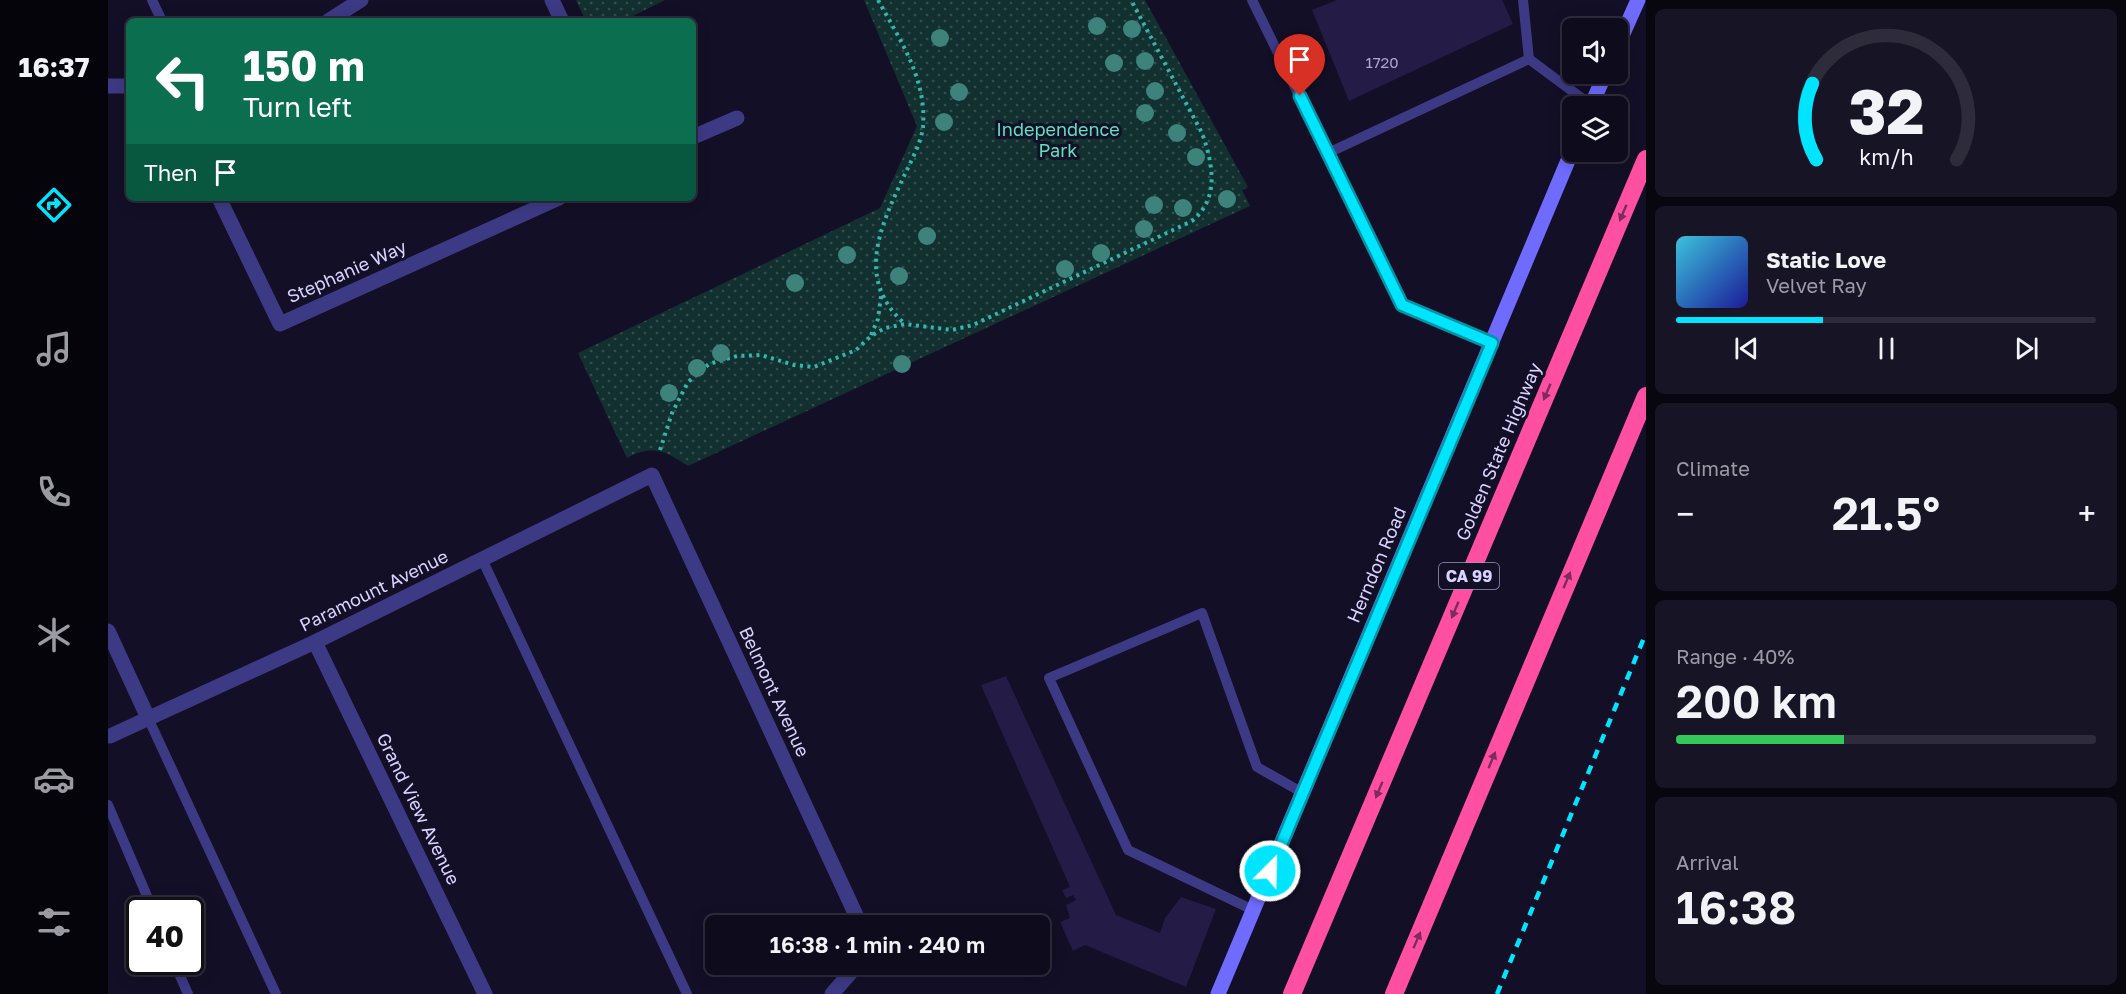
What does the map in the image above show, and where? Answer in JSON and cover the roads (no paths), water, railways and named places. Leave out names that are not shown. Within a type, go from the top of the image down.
[{"type":"highway","name":"Golden State Highway","points":[[1292,994],[1646,159]]},
{"type":"highway","points":[[1394,994],[1646,396]]},
{"type":"street","points":[[333,18],[361,0]]},
{"type":"street","points":[[552,0],[561,18]]},
{"type":"street","points":[[1628,22],[1638,0]]},
{"type":"street","points":[[108,86],[126,86]]},
{"type":"street","points":[[696,137],[737,118]]},
{"type":"street","name":"Herndon Road","points":[[1218,994],[1567,162]]},
{"type":"street","name":"Stephanie Way","points":[[220,201],[280,324],[552,201]]},
{"type":"street","name":"Paramount Avenue","points":[[109,737],[315,642],[652,475]]},
{"type":"street","name":"Belmont Avenue","points":[[652,475],[856,915]]},
{"type":"street","points":[[108,631],[149,720]]},
{"type":"street","name":"Grand View Avenue","points":[[315,642],[485,994]]},
{"type":"street","points":[[832,994],[848,975]]},
{"type":"lane","points":[[152,0],[161,18]]},
{"type":"lane","points":[[1252,0],[1402,305],[1492,343]]},
{"type":"lane","points":[[1523,0],[1529,59],[1578,96]]},
{"type":"lane","points":[[1328,153],[1529,59]]},
{"type":"lane","points":[[482,559],[687,994]]},
{"type":"lane","points":[[1253,910],[1128,850],[1049,678],[1202,614],[1257,767],[1303,792]]},
{"type":"lane","points":[[149,720],[276,994]]},
{"type":"lane","points":[[108,806],[147,897]]},
{"type":"lane","points":[[180,975],[188,994]]},
{"type":"railway","points":[[1497,994],[1646,633]]},
{"type":"park label","name":"Independence Park","points":[[1058,140]]}]
